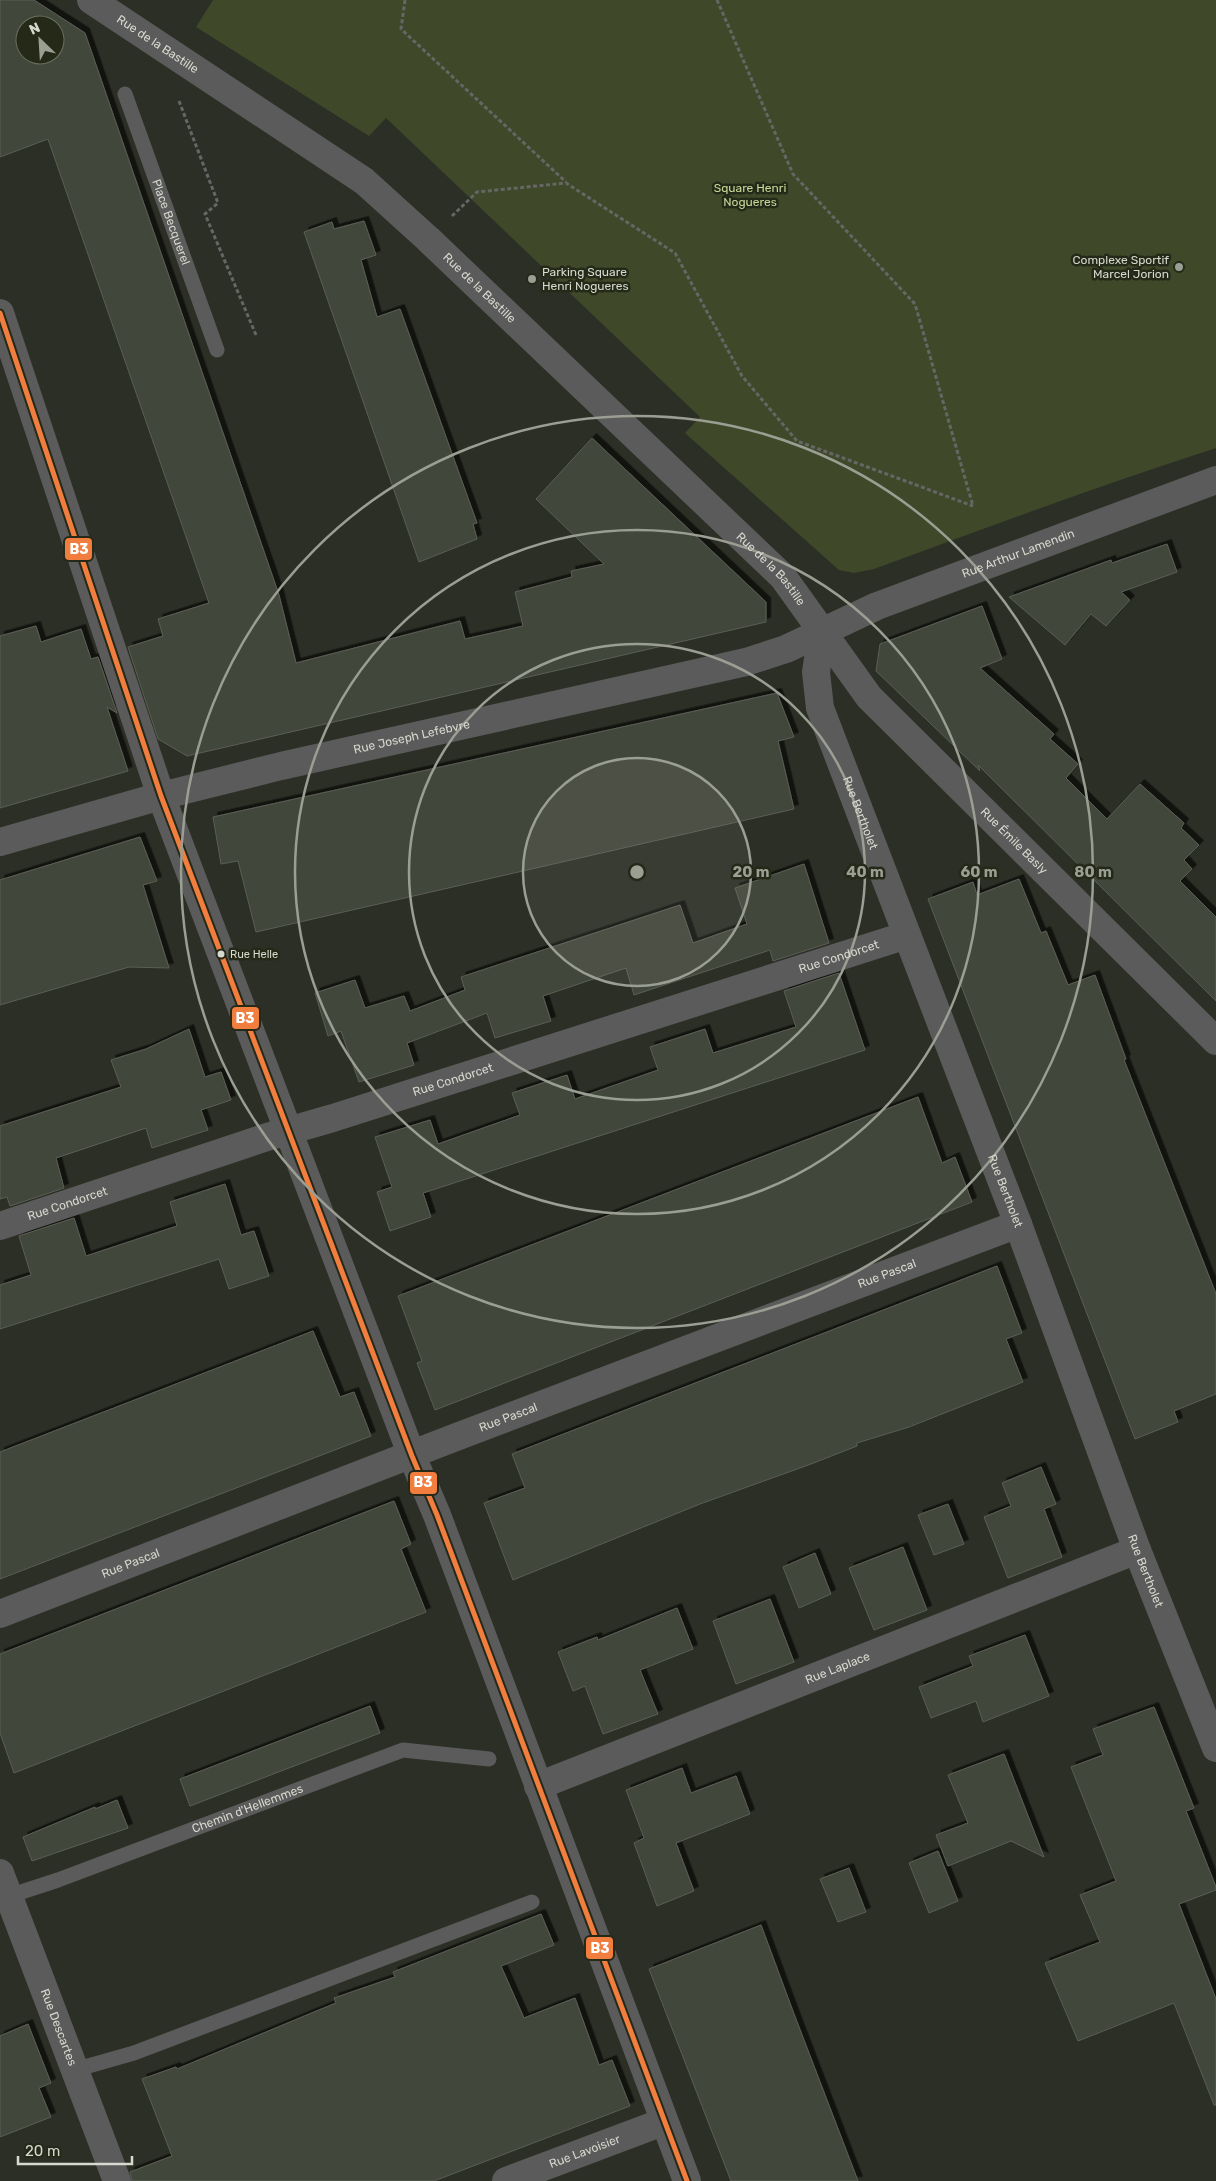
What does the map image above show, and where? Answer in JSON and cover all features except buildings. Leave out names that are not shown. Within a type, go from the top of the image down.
[{"type":"street","name":"Rue de la Bastille","points":[[91,0],[189,63],[364,181],[428,239],[783,577],[822,632]]},
{"type":"street","points":[[0,313],[161,796],[412,1456],[437,1515],[663,2122],[687,2181]]},
{"type":"street","name":"Rue Arthur Lamendin","points":[[822,632],[876,606],[1216,480]]},
{"type":"street","name":"Rue Joseph Lefebvre","points":[[0,842],[161,796],[342,751],[746,662],[786,649],[822,632]]},
{"type":"street","name":"Rue Bertholet","points":[[822,632],[816,672],[820,708],[1018,1224],[1137,1550],[1216,1748]]},
{"type":"street","name":"Rue Émile Basly","points":[[822,632],[869,697],[1216,1041]]},
{"type":"street","name":"Rue Condorcet","points":[[0,1226],[288,1131],[907,935]]},
{"type":"street","name":"Rue Pascal","points":[[0,1614],[412,1456],[451,1439],[1018,1224]]},
{"type":"street","name":"Rue Laplace","points":[[538,1786],[1137,1550]]},
{"type":"street","name":"Rue Descartes","points":[[5,1885],[117,2181]]},
{"type":"street","name":"Rue Lavoisier","points":[[506,2181],[663,2122]]},
{"type":"lane","name":"Place Becquerel","points":[[125,94],[217,350]]},
{"type":"lane","name":"Chemin d'Hellemmes","points":[[5,1885],[58,1880],[403,1750],[489,1759]]},
{"type":"lane","points":[[74,2070],[134,2053],[532,1902]]},
{"type":"path","points":[[405,0],[402,29],[566,183],[676,253],[742,376],[797,441],[973,506],[915,304],[793,174],[717,0]]},
{"type":"path","points":[[189,63],[177,95],[218,202],[206,214],[256,335]]},
{"type":"path","points":[[428,239],[477,192],[566,183]]},
{"type":"green space","name":"Square Henri Nogueres","points":[[213,0],[1216,0],[1216,448],[1087,491],[874,569],[854,573],[839,570],[685,433],[700,417],[386,118],[369,136],[196,27]]},
{"type":"transit line","name":"B3","points":[[0,313],[161,796],[412,1456],[437,1515],[687,2181]]},
{"type":"place","name":"Complexe Sportif Marcel Jorion","points":[[1179,267]]},
{"type":"place","name":"Parking Square Henri Nogueres","points":[[532,279]]},
{"type":"place","name":"Rue Helle","points":[[221,954]]}]
